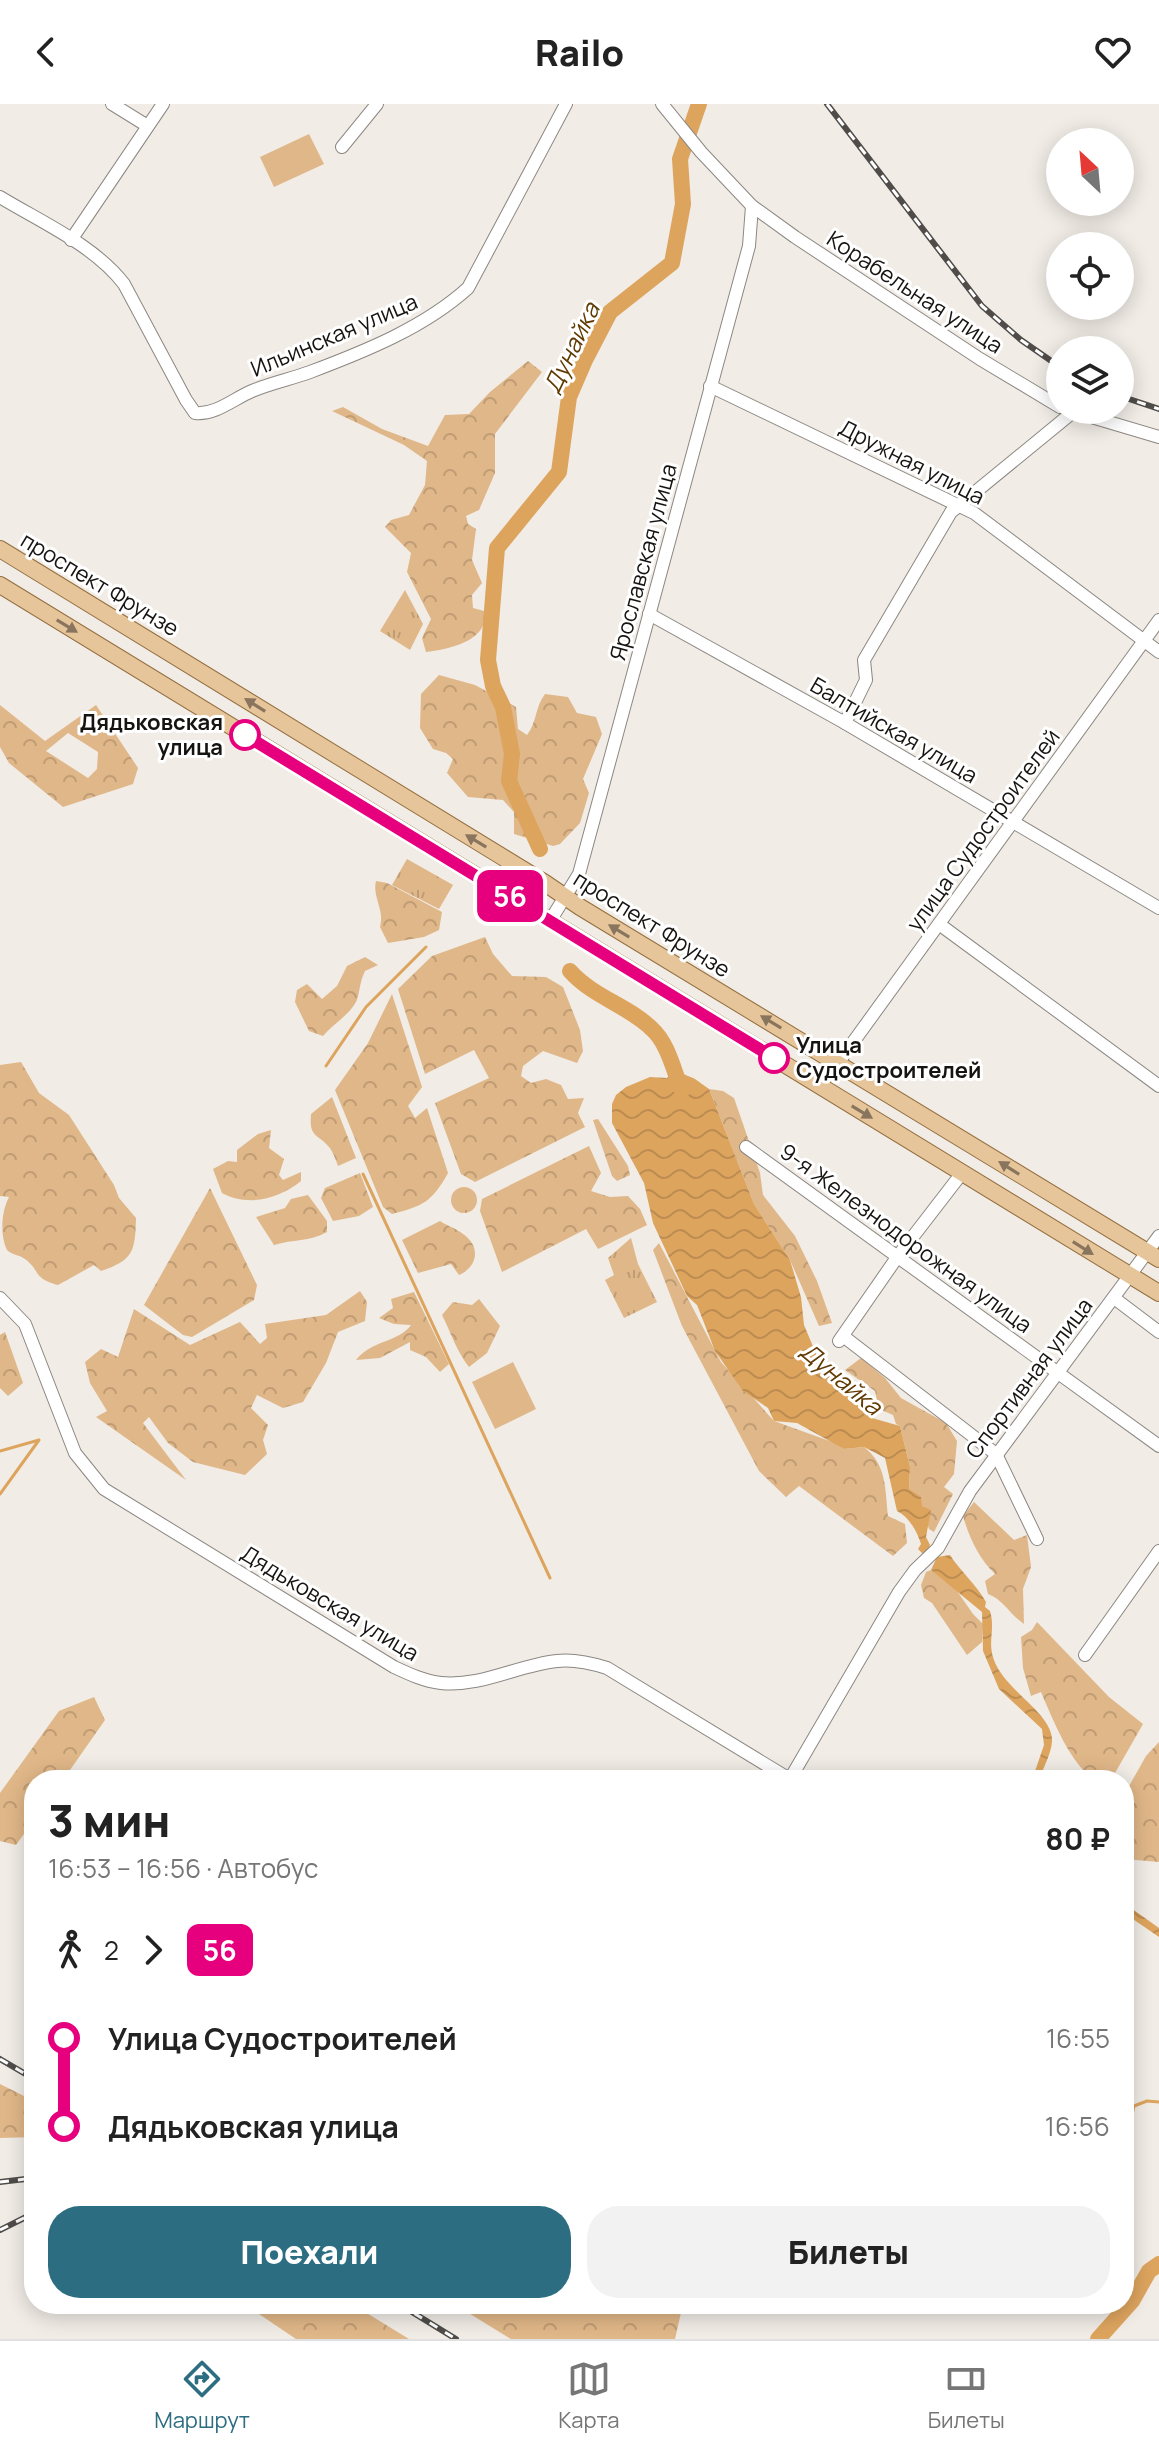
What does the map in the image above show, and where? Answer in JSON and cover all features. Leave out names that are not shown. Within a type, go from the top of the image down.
[{"type":"main road","name":"проспект Фрунзе","points":[[0,549],[1153,1256]]},
{"type":"main road","points":[[0,585],[1159,1293]]},
{"type":"street","points":[[112,104],[146,125]]},
{"type":"street","points":[[0,197],[71,240],[163,104]]},
{"type":"street","points":[[342,147],[377,104]]},
{"type":"street","name":"Ильинская улица","points":[[71,240],[112,269],[124,284],[195,413],[206,414],[251,391],[312,371],[407,330],[445,309],[468,288],[566,104]]},
{"type":"street","name":"Корабельная улица","points":[[662,104],[701,152],[752,206],[980,359],[1046,399]]},
{"type":"street","name":"Ярославская улица","points":[[550,921],[579,874],[749,246],[752,206]]},
{"type":"street","name":"Дружная улица","points":[[710,386],[974,513],[1159,652]]},
{"type":"street","points":[[845,723],[866,680],[864,660],[951,512],[1055,424]]},
{"type":"street","points":[[1114,424],[1159,437]]},
{"type":"street","name":"Балтийская улица","points":[[649,614],[845,723],[1159,908]]},
{"type":"street","name":"улица Судостроителей","points":[[838,1063],[1159,620]]},
{"type":"street","points":[[939,924],[1159,1086]]},
{"type":"street","name":"9-я Железнодорожная улица","points":[[746,1147],[1159,1446]]},
{"type":"street","points":[[962,1173],[898,1256],[841,1339],[996,1454],[1037,1539]]},
{"type":"street","name":"Спортивная улица","points":[[796,1770],[899,1592],[938,1548],[970,1491],[996,1454],[1130,1276],[1153,1256],[1159,1236]]},
{"type":"street","name":"Дядьковская улица","points":[[0,1298],[25,1324],[75,1453],[86,1471],[104,1489],[394,1667],[416,1678],[441,1683],[465,1683],[559,1660],[587,1662],[607,1668],[774,1770]]},
{"type":"street","points":[[1114,1298],[1159,1332]]},
{"type":"street","points":[[1085,1655],[1159,1551]]},
{"type":"green space","points":[[309,134],[324,164],[274,187],[260,157]]},
{"type":"green space","points":[[528,361],[542,372],[495,434],[495,473],[479,510],[466,516],[468,524],[476,529],[472,560],[482,583],[472,595],[473,608],[484,611],[481,630],[456,646],[426,652],[422,638],[431,619],[407,572],[411,553],[385,527],[391,520],[409,515],[425,485],[427,461],[404,445],[332,411],[343,407],[382,429],[428,446],[445,415],[469,414]]},
{"type":"green space","points":[[405,590],[423,624],[410,650],[380,631]]},
{"type":"green space","points":[[439,675],[475,685],[516,707],[518,729],[527,735],[545,694],[568,697],[577,713],[596,717],[602,734],[583,779],[589,793],[580,823],[560,844],[553,846],[514,834],[514,812],[503,800],[468,797],[447,773],[453,759],[433,749],[420,728],[421,694]]},
{"type":"green space","points":[[0,705],[45,741],[96,705],[138,768],[133,784],[63,807],[9,763],[0,747]],"holes":[[[68,733],[98,752],[97,769],[88,778],[46,751]]]},
{"type":"green space","points":[[407,859],[453,885],[439,909],[392,885]]},
{"type":"green space","points":[[376,881],[387,883],[442,912],[439,930],[424,937],[388,943],[380,927]]},
{"type":"green space","points":[[485,937],[493,954],[512,976],[546,977],[563,987],[580,1030],[583,1051],[577,1063],[543,1051],[523,1066],[521,1076],[531,1083],[546,1079],[561,1085],[568,1099],[584,1098],[578,1113],[585,1127],[475,1182],[461,1174],[435,1103],[489,1078],[474,1050],[425,1074],[398,989],[432,956]]},
{"type":"green space","points":[[365,957],[378,965],[365,971],[353,1007],[323,1036],[309,1031],[295,1002],[297,990],[307,984],[322,999],[337,986],[347,966]]},
{"type":"green space","points":[[392,994],[422,1087],[408,1106],[415,1118],[427,1108],[448,1173],[437,1191],[426,1201],[392,1214],[383,1207],[335,1090],[368,1043]]},
{"type":"green space","points":[[21,1062],[39,1093],[69,1115],[114,1185],[119,1198],[136,1218],[135,1239],[126,1258],[101,1271],[94,1265],[58,1285],[44,1280],[30,1263],[7,1250],[3,1238],[3,1217],[9,1197],[0,1196],[0,1065]]},
{"type":"green space","points":[[709,1089],[723,1091],[734,1098],[760,1173],[763,1195],[795,1236],[817,1281],[832,1323],[819,1326],[790,1260],[754,1204]]},
{"type":"green space","points":[[332,1097],[356,1158],[338,1166],[329,1147],[313,1131],[311,1122],[311,1114]]},
{"type":"green space","points":[[598,1119],[628,1166],[630,1175],[617,1181],[612,1176],[593,1120]]},
{"type":"green space","points":[[271,1130],[269,1148],[284,1159],[279,1175],[283,1180],[301,1172],[301,1181],[263,1199],[242,1200],[222,1193],[213,1169],[228,1161],[237,1162],[237,1150],[258,1134]]},
{"type":"green space","points":[[589,1146],[601,1173],[591,1191],[610,1197],[628,1196],[640,1209],[647,1225],[598,1249],[586,1229],[502,1272],[480,1211],[482,1199]]},
{"type":"green space","points":[[360,1173],[373,1207],[359,1216],[333,1221],[321,1198],[325,1188]]},
{"type":"green space","points":[[464,1187],[473,1191],[477,1200],[473,1209],[464,1213],[455,1209],[451,1200],[455,1191]]},
{"type":"green space","points":[[210,1188],[257,1285],[254,1300],[192,1337],[183,1335],[144,1305]]},
{"type":"green space","points":[[308,1195],[327,1221],[327,1232],[274,1245],[256,1217],[285,1208],[291,1199]]},
{"type":"green space","points":[[440,1221],[460,1232],[473,1244],[473,1262],[459,1275],[451,1264],[418,1273],[402,1240]]},
{"type":"green space","points":[[631,1238],[638,1264],[657,1302],[624,1318],[605,1280],[614,1275],[608,1258]]},
{"type":"green space","points":[[659,1243],[721,1362],[774,1421],[844,1449],[864,1447],[872,1454],[884,1478],[888,1516],[905,1524],[907,1543],[893,1556],[799,1486],[786,1497],[759,1471],[682,1326],[653,1250]]},
{"type":"green space","points":[[360,1291],[367,1302],[365,1321],[338,1332],[326,1363],[303,1402],[283,1408],[257,1395],[251,1408],[268,1425],[263,1440],[267,1454],[245,1475],[193,1462],[168,1443],[149,1417],[143,1423],[186,1480],[96,1417],[107,1411],[90,1383],[85,1362],[101,1349],[118,1357],[134,1309],[190,1345],[240,1322],[260,1344],[267,1338],[265,1324],[326,1315]]},
{"type":"green space","points":[[414,1292],[449,1364],[440,1372],[426,1357],[410,1350],[410,1342],[380,1358],[356,1360],[370,1348],[406,1331],[411,1325],[394,1324],[379,1318],[393,1308],[391,1299]]},
{"type":"green space","points":[[479,1299],[500,1326],[487,1353],[469,1367],[442,1315],[453,1302],[472,1305]]},
{"type":"green space","points":[[5,1332],[23,1383],[8,1396],[0,1388],[0,1335]]},
{"type":"green space","points":[[861,1358],[885,1378],[901,1398],[946,1423],[957,1441],[954,1474],[944,1487],[953,1494],[934,1532],[929,1529],[920,1502],[909,1489],[910,1467],[900,1426],[893,1415],[879,1409],[875,1391],[845,1370]]},
{"type":"green space","points":[[513,1362],[536,1409],[495,1429],[472,1382]]},
{"type":"green space","points":[[974,1502],[1014,1540],[1027,1535],[1031,1567],[1023,1589],[1024,1624],[988,1594],[985,1581],[995,1574],[975,1547],[963,1516]]},
{"type":"green space","points":[[931,1570],[955,1588],[983,1624],[982,1642],[967,1655],[932,1603],[924,1598],[921,1585],[926,1572]]},
{"type":"green space","points":[[1037,1622],[1109,1697],[1143,1724],[1117,1770],[1084,1770],[1063,1741],[1041,1692],[1031,1696],[1023,1668],[1021,1637],[1032,1630]]},
{"type":"green space","points":[[94,1697],[105,1720],[70,1770],[24,1770],[24,1834],[16,1845],[0,1841],[0,1793],[59,1711]]},
{"type":"green space","points":[[1159,1742],[1159,1862],[1134,1860],[1134,1777],[1146,1756]]},
{"type":"green space","points":[[0,2084],[24,2096],[24,2137],[0,2138]]},
{"type":"green space","points":[[259,2314],[368,2314],[409,2339],[296,2339]]},
{"type":"green space","points":[[470,2314],[681,2314],[675,2339],[511,2339]]},
{"type":"water","points":[[674,1070],[709,1089],[754,1204],[790,1260],[801,1297],[804,1325],[820,1363],[833,1374],[836,1387],[841,1387],[863,1405],[872,1418],[900,1426],[910,1467],[909,1489],[921,1497],[922,1506],[931,1510],[926,1537],[930,1545],[923,1554],[918,1549],[921,1544],[915,1529],[897,1511],[885,1458],[864,1447],[844,1449],[797,1423],[774,1421],[768,1408],[743,1391],[715,1351],[697,1305],[687,1296],[653,1223],[644,1183],[612,1123],[612,1104],[616,1095],[650,1077],[667,1078]]},
{"type":"water","points":[[950,1555],[986,1602],[992,1622],[991,1648],[996,1665],[1003,1677],[1049,1727],[1051,1748],[1043,1770],[1035,1770],[1044,1745],[1042,1729],[999,1689],[983,1651],[982,1612],[931,1570],[937,1557]]},
{"type":"water","points":[[1134,1910],[1159,1928],[1159,1937],[1134,1920]]},
{"type":"waterway","name":"Дунайка","points":[[540,849],[509,781],[512,754],[503,707],[493,686],[488,660],[497,548],[559,472],[569,397],[610,312],[672,263],[683,204],[680,159],[699,104]]},
{"type":"waterway","points":[[326,1066],[366,1007],[426,947]]},
{"type":"waterway","name":"Дунайка","points":[[570,971],[589,988],[633,1014],[658,1035],[682,1091]]},
{"type":"waterway","points":[[363,1174],[550,1578]]},
{"type":"waterway","points":[[0,1451],[39,1440],[0,1494]]},
{"type":"waterway","points":[[1134,2106],[1147,2101],[1159,2102]]},
{"type":"waterway","name":"Дунайка","points":[[1134,2297],[1149,2271],[1159,2264]]},
{"type":"waterway","name":"Дунайка","points":[[1098,2339],[1120,2314]]},
{"type":"railway","points":[[827,104],[982,306],[1046,357]]},
{"type":"railway","points":[[1134,401],[1159,409]]},
{"type":"railway","points":[[0,2059],[24,2073]]},
{"type":"railway","points":[[0,2182],[24,2179]]},
{"type":"railway","points":[[0,2230],[24,2218]]},
{"type":"railway","points":[[415,2314],[456,2339]]},
{"type":"bus line","name":"56","points":[[245,735],[774,1058]]},
{"type":"place","name":"Дядьковская улица","points":[[245,735]]},
{"type":"place","name":"Улица Судостроителей","points":[[774,1058]]}]
